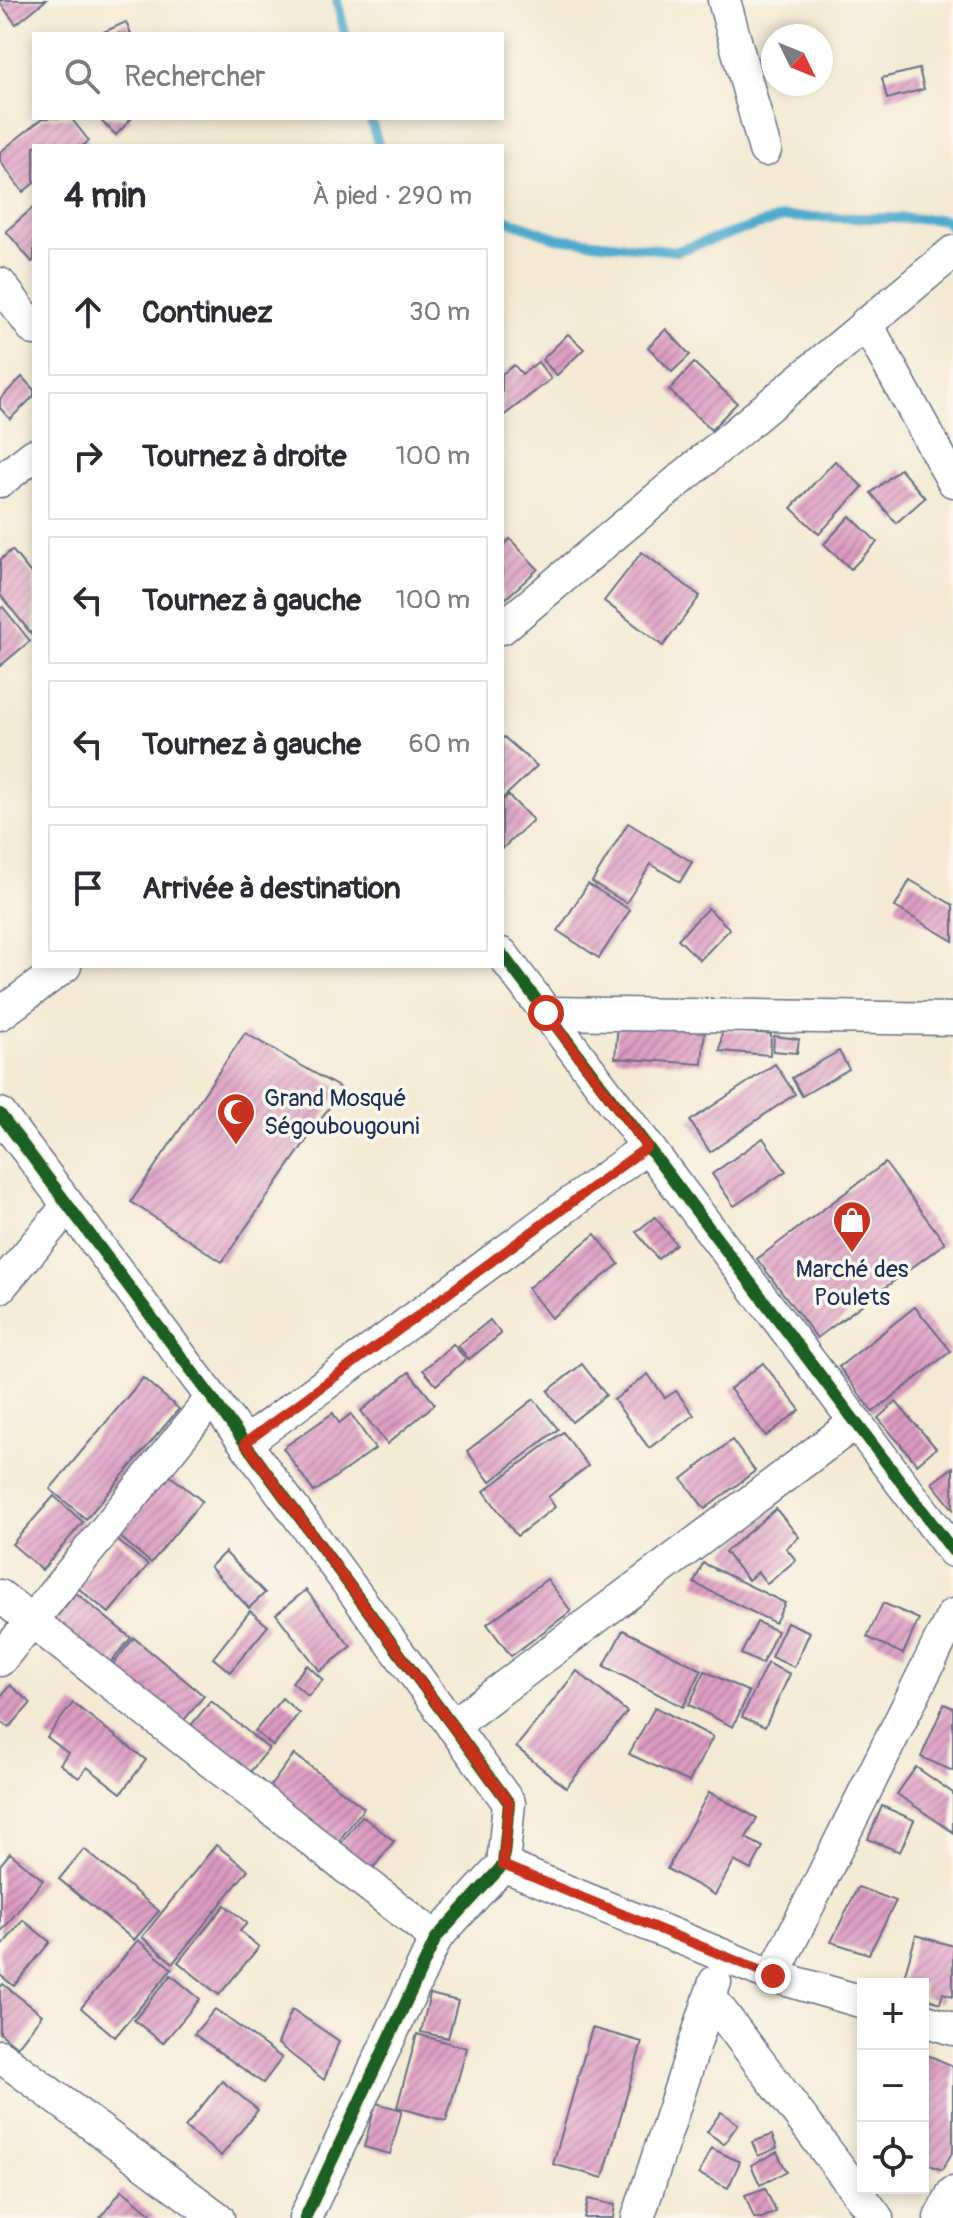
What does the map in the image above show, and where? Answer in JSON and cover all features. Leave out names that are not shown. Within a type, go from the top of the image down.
[{"type":"street","points":[[724,0],[765,150]]},
{"type":"street","points":[[504,626],[953,252]]},
{"type":"street","points":[[0,284],[32,326]]},
{"type":"street","points":[[866,323],[953,481]]},
{"type":"street","points":[[0,481],[32,457]]},
{"type":"street","points":[[504,957],[953,1551]]},
{"type":"street","points":[[0,1014],[62,968]]},
{"type":"street","points":[[546,1013],[953,1019]]},
{"type":"street","points":[[0,1114],[509,1803],[503,1865],[436,1938],[305,2218]]},
{"type":"street","points":[[245,1443],[647,1147]]},
{"type":"street","points":[[0,1287],[68,1206]]},
{"type":"street","points":[[0,1660],[212,1398]]},
{"type":"street","points":[[452,1726],[856,1422]]},
{"type":"street","points":[[0,1596],[436,1938]]},
{"type":"street","points":[[773,1976],[953,1615]]},
{"type":"street","points":[[503,1865],[773,1976],[857,2000]]},
{"type":"street","points":[[638,2218],[724,1957]]},
{"type":"street","points":[[710,1997],[877,2218]]},
{"type":"street","points":[[929,2022],[953,2029]]},
{"type":"street","points":[[0,2056],[218,2218]]},
{"type":"street","points":[[940,2218],[953,2193]]},
{"type":"building","points":[[0,0],[46,0],[16,24]]},
{"type":"building","points":[[126,22],[130,32],[104,32]]},
{"type":"building","points":[[919,69],[924,89],[887,99],[882,78]]},
{"type":"building","points":[[40,120],[73,120],[89,141],[85,144],[32,144],[32,185],[23,192],[0,161],[0,152]]},
{"type":"building","points":[[100,120],[130,120],[116,135]]},
{"type":"building","points":[[32,209],[32,262],[6,231]]},
{"type":"building","points":[[666,329],[690,355],[672,372],[648,347]]},
{"type":"building","points":[[568,334],[584,349],[557,375],[542,360]]},
{"type":"building","points":[[538,362],[551,379],[504,415],[504,372],[514,365],[522,374]]},
{"type":"building","points":[[694,363],[737,403],[711,430],[669,390]]},
{"type":"building","points":[[22,377],[32,388],[32,398],[10,419],[0,408],[0,399]]},
{"type":"building","points":[[835,461],[863,487],[819,534],[791,508]]},
{"type":"building","points":[[900,469],[925,498],[896,523],[871,493]]},
{"type":"building","points":[[850,516],[877,542],[851,569],[824,544]]},
{"type":"building","points":[[510,539],[538,569],[504,600],[504,544]]},
{"type":"building","points":[[12,550],[32,575],[32,635],[0,595],[0,560]]},
{"type":"building","points":[[642,552],[700,596],[663,646],[604,601]]},
{"type":"building","points":[[3,607],[30,641],[0,666],[0,609]]},
{"type":"building","points":[[504,737],[537,766],[504,797]]},
{"type":"building","points":[[508,795],[533,820],[504,847],[504,799]]},
{"type":"building","points":[[628,823],[692,862],[680,882],[651,864],[626,903],[592,882]]},
{"type":"building","points":[[910,880],[953,905],[953,941],[895,907]]},
{"type":"building","points":[[588,884],[630,910],[599,958],[558,931]]},
{"type":"building","points":[[708,908],[730,929],[700,960],[678,939]]},
{"type":"building","points":[[618,1023],[705,1029],[702,1064],[615,1058]]},
{"type":"building","points":[[722,1030],[771,1034],[770,1055],[720,1051]]},
{"type":"building","name":"Grand Mosqué Ségoubougouni","points":[[245,1033],[342,1089],[222,1262],[131,1202]]},
{"type":"building","points":[[774,1036],[799,1039],[797,1053],[773,1051]]},
{"type":"building","points":[[839,1051],[849,1069],[802,1096],[792,1078]]},
{"type":"building","points":[[775,1064],[795,1094],[710,1152],[690,1121]]},
{"type":"building","points":[[763,1138],[786,1171],[734,1206],[712,1174]]},
{"type":"building","points":[[885,1163],[945,1243],[817,1338],[757,1259]]},
{"type":"building","points":[[655,1217],[676,1244],[658,1259],[636,1232]]},
{"type":"building","points":[[595,1234],[619,1264],[551,1318],[528,1288]]},
{"type":"building","points":[[915,1307],[951,1351],[873,1412],[839,1367]]},
{"type":"building","points":[[490,1320],[501,1334],[469,1359],[458,1346]]},
{"type":"building","points":[[453,1344],[466,1359],[436,1385],[423,1370]]},
{"type":"building","points":[[763,1363],[800,1410],[766,1436],[730,1389]]},
{"type":"building","points":[[582,1364],[606,1395],[572,1422],[548,1391]]},
{"type":"building","points":[[409,1372],[435,1404],[387,1444],[361,1411]]},
{"type":"building","points":[[648,1374],[665,1398],[676,1391],[694,1415],[649,1448],[614,1400]]},
{"type":"building","points":[[143,1378],[179,1409],[86,1519],[50,1489]]},
{"type":"building","points":[[534,1399],[558,1429],[490,1482],[467,1451]]},
{"type":"building","points":[[896,1402],[936,1448],[917,1464],[878,1418]]},
{"type":"building","points":[[333,1413],[339,1423],[351,1414],[375,1449],[314,1492],[283,1448]]},
{"type":"building","points":[[563,1432],[588,1466],[548,1497],[555,1507],[517,1536],[484,1491]]},
{"type":"building","points":[[732,1440],[755,1471],[705,1509],[682,1479]]},
{"type":"building","points":[[953,1467],[953,1509],[932,1483]]},
{"type":"building","points":[[168,1474],[202,1501],[151,1563],[118,1535]]},
{"type":"building","points":[[54,1496],[83,1522],[42,1570],[12,1544]]},
{"type":"building","points":[[776,1509],[799,1537],[786,1548],[796,1560],[767,1584],[758,1572],[748,1580],[725,1552]]},
{"type":"building","points":[[117,1540],[148,1565],[109,1613],[78,1588]]},
{"type":"building","points":[[225,1552],[265,1593],[249,1608],[210,1567]]},
{"type":"building","points":[[703,1563],[785,1603],[775,1623],[694,1583]]},
{"type":"building","points":[[547,1579],[571,1611],[511,1656],[487,1624]]},
{"type":"building","points":[[306,1590],[351,1647],[320,1671],[276,1614]]},
{"type":"building","points":[[76,1593],[131,1638],[107,1667],[52,1622]]},
{"type":"building","points":[[883,1603],[919,1619],[903,1654],[867,1637]]},
{"type":"building","points":[[250,1611],[268,1626],[230,1672],[213,1658]]},
{"type":"building","points":[[757,1622],[777,1631],[762,1664],[741,1654]]},
{"type":"building","points":[[787,1622],[810,1632],[794,1667],[771,1657]]},
{"type":"building","points":[[623,1630],[702,1670],[683,1707],[604,1666]]},
{"type":"building","points":[[134,1638],[204,1696],[180,1725],[110,1668]]},
{"type":"building","points":[[767,1663],[790,1674],[765,1727],[742,1717]]},
{"type":"building","points":[[307,1665],[323,1680],[308,1696],[292,1682]]},
{"type":"building","points":[[577,1671],[627,1712],[566,1788],[516,1747]]},
{"type":"building","points":[[705,1671],[749,1692],[733,1727],[689,1705]]},
{"type":"building","points":[[10,1685],[31,1703],[9,1728],[0,1720],[0,1697]]},
{"type":"building","points":[[282,1698],[299,1713],[273,1746],[255,1731]]},
{"type":"building","points":[[211,1701],[269,1749],[245,1778],[187,1730]]},
{"type":"building","points":[[73,1703],[146,1760],[121,1793],[87,1767],[79,1778],[60,1764],[68,1753],[47,1737]]},
{"type":"building","points":[[944,1704],[953,1708],[953,1771],[921,1757]]},
{"type":"building","points":[[655,1707],[713,1737],[689,1782],[629,1754]]},
{"type":"building","points":[[294,1754],[364,1808],[335,1846],[266,1792]]},
{"type":"building","points":[[916,1767],[953,1793],[953,1832],[897,1794]]},
{"type":"building","points":[[709,1792],[757,1818],[746,1838],[763,1847],[751,1870],[734,1861],[715,1895],[667,1869]]},
{"type":"building","points":[[882,1806],[914,1820],[900,1852],[868,1839]]},
{"type":"building","points":[[362,1816],[394,1841],[371,1871],[339,1846]]},
{"type":"building","points":[[216,1845],[248,1870],[173,1963],[142,1937]]},
{"type":"building","points":[[84,1849],[159,1911],[134,1940],[59,1879]]},
{"type":"building","points":[[10,1853],[43,1880],[0,1933],[0,1865]]},
{"type":"building","points":[[858,1887],[896,1901],[869,1954],[831,1942]]},
{"type":"building","points":[[225,1905],[247,1923],[240,1931],[259,1947],[219,1995],[178,1962]]},
{"type":"building","points":[[23,1920],[50,1942],[14,1986],[0,1975],[0,1948]]},
{"type":"building","points":[[916,1935],[953,1946],[953,1996],[943,1993],[940,2003],[929,1999],[929,1978],[904,1978]]},
{"type":"building","points":[[138,1940],[172,1969],[115,2037],[81,2008]]},
{"type":"building","points":[[171,1975],[200,1999],[163,2043],[134,2020]]},
{"type":"building","points":[[3,1984],[42,2015],[17,2047],[0,2033],[0,1988]]},
{"type":"building","points":[[430,1994],[458,2001],[448,2038],[421,2032]]},
{"type":"building","points":[[215,2009],[282,2058],[263,2083],[194,2034]]},
{"type":"building","points":[[292,2009],[339,2041],[324,2080],[278,2044]]},
{"type":"building","points":[[592,2028],[642,2042],[603,2178],[553,2164]]},
{"type":"building","points":[[417,2034],[467,2048],[446,2121],[397,2107]]},
{"type":"building","points":[[929,2056],[953,2066],[953,2151],[942,2170],[929,2165]]},
{"type":"building","points":[[222,2081],[258,2110],[221,2156],[185,2127]]},
{"type":"building","points":[[376,2103],[402,2110],[390,2154],[364,2147]]},
{"type":"building","points":[[721,2112],[738,2124],[724,2144],[707,2132]]},
{"type":"building","points":[[772,2135],[777,2148],[758,2156],[752,2142]]},
{"type":"building","points":[[711,2148],[740,2162],[728,2188],[699,2174]]},
{"type":"building","points":[[777,2152],[787,2172],[760,2185],[751,2165]]},
{"type":"building","points":[[765,2188],[776,2212],[754,2218],[745,2195]]},
{"type":"building","points":[[122,2190],[156,2218],[100,2218]]},
{"type":"building","points":[[588,2199],[615,2205],[613,2218],[584,2218]]},
{"type":"waterway","points":[[337,0],[345,32]]},
{"type":"waterway","points":[[371,120],[378,144]]},
{"type":"waterway","points":[[504,219],[557,238],[676,251],[783,217],[944,219],[953,229]]},
{"type":"cycle path","points":[[504,957],[953,1551]]},
{"type":"cycle path","points":[[0,1114],[509,1803],[503,1865],[436,1938],[305,2218]]},
{"type":"place","name":"Grand Mosqué Ségoubougouni","points":[[236,1146]]},
{"type":"place","name":"Marché des Poulets","points":[[852,1254]]},
{"type":"route","points":[[546,1013],[647,1147],[245,1443],[509,1803],[503,1865],[773,1976]]}]
